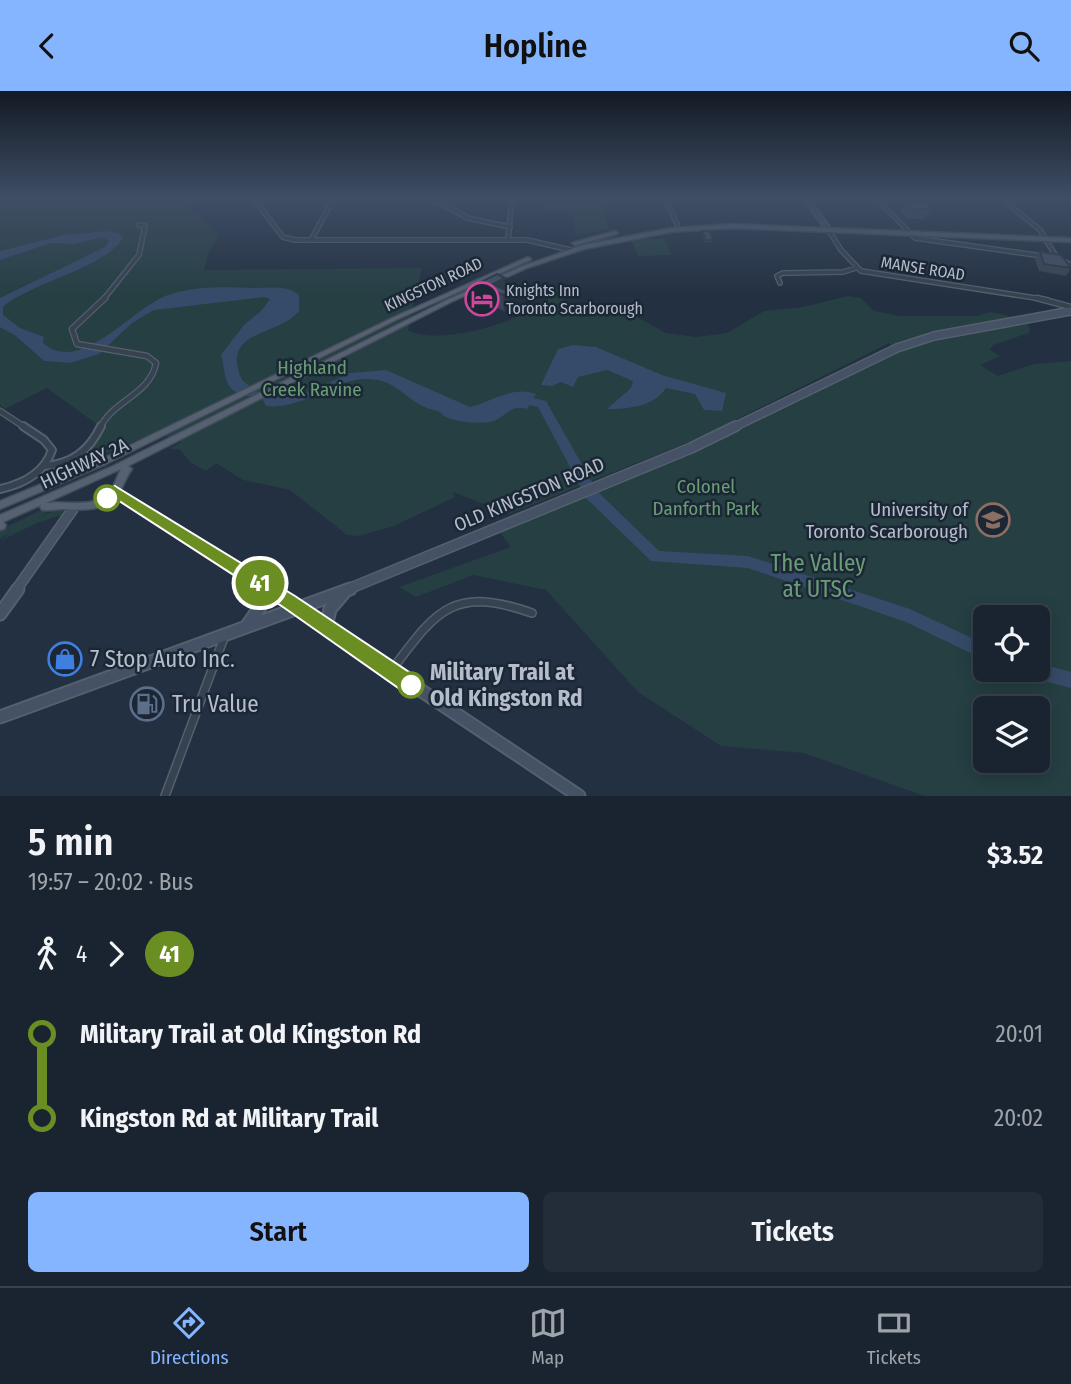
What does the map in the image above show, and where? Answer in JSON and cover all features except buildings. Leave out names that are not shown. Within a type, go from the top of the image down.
[{"type":"main road","name":"KINGSTON ROAD","points":[[181,431],[368,332],[487,275],[561,247],[628,231]]},
{"type":"main road","name":"KINGSTON ROAD","points":[[3,503],[181,431],[462,295],[571,250],[629,236],[667,231]]},
{"type":"main road","name":"KINGSTON ROAD","points":[[926,231],[1071,237]]},
{"type":"main road","points":[[46,507],[62,503],[73,509],[92,505],[115,492],[122,474],[127,469],[181,431]]},
{"type":"main road","name":"HIGHWAY 2A","points":[[0,524],[181,431]]},
{"type":"main road","points":[[0,524],[46,507],[127,469]]},
{"type":"street","points":[[44,466],[63,463],[84,452],[107,416],[140,391],[155,372],[156,363],[153,359],[77,344],[73,339],[72,329],[135,263],[144,249],[145,231]]},
{"type":"street","points":[[278,231],[283,237],[311,240],[508,240],[571,250]]},
{"type":"street","points":[[311,240],[316,231]]},
{"type":"street","points":[[508,240],[509,231]]},
{"type":"street","name":"MANSE ROAD","points":[[830,231],[856,268],[1049,300],[1071,309]]},
{"type":"street","points":[[906,231],[919,239],[1058,258],[1071,265]]},
{"type":"street","points":[[1039,231],[1058,258]]},
{"type":"street","points":[[780,283],[777,276],[783,272],[843,272],[856,268]]},
{"type":"street","name":"OLD KINGSTON ROAD","points":[[0,717],[348,589],[748,423],[897,348],[934,336],[1071,309]]},
{"type":"street","points":[[0,411],[50,445],[51,455],[44,466],[24,481],[0,489]]},
{"type":"street","points":[[115,492],[260,583],[579,796]]},
{"type":"street","points":[[0,614],[73,509]]},
{"type":"street","points":[[246,627],[260,607],[260,583]]},
{"type":"street","points":[[326,627],[330,609],[348,589]]},
{"type":"street","points":[[390,671],[435,616],[452,607],[475,603],[520,608],[532,613]]},
{"type":"street","points":[[165,796],[225,635]]},
{"type":"green space","points":[[0,231],[214,231],[219,236],[208,253],[204,270],[422,268],[408,330],[421,334],[457,334],[496,325],[514,318],[540,302],[548,302],[548,286],[562,286],[564,302],[624,310],[666,333],[696,337],[727,333],[764,311],[803,307],[848,296],[861,298],[874,311],[901,316],[977,316],[990,312],[1006,315],[1026,323],[1030,328],[1029,333],[993,345],[990,350],[1000,356],[980,365],[998,376],[1034,364],[1071,361],[1071,796],[924,796],[804,753],[721,746],[638,692],[546,590],[473,575],[416,597],[399,587],[511,547],[498,530],[674,457],[892,346],[889,343],[699,438],[509,514],[453,492],[455,497],[394,526],[359,536],[347,535],[290,490],[243,480],[216,463],[206,471],[191,463],[179,449],[169,449],[181,442],[156,432],[42,481],[40,476],[71,463],[86,453],[105,426],[98,425],[47,388],[5,409],[0,405]]},
{"type":"green space","points":[[575,231],[599,231],[576,235]]},
{"type":"green space","points":[[631,239],[665,239],[671,255],[638,256]]},
{"type":"green space","points":[[57,507],[41,516],[61,508],[64,510],[62,515],[37,523],[0,541],[11,532],[0,539],[0,530],[41,510]]},
{"type":"water","points":[[107,231],[119,233],[123,237],[115,248],[86,266],[16,298],[3,307],[3,315],[20,328],[44,337],[43,343],[58,351],[73,351],[106,336],[168,295],[210,288],[283,288],[299,295],[299,311],[278,326],[254,336],[238,351],[237,363],[242,380],[258,392],[287,396],[306,393],[350,373],[386,370],[470,407],[510,393],[536,394],[527,409],[516,408],[494,421],[483,423],[463,422],[446,417],[419,404],[392,385],[364,379],[339,385],[292,404],[266,406],[262,398],[242,395],[230,387],[221,355],[244,325],[261,311],[270,299],[264,297],[154,310],[132,323],[99,354],[70,363],[44,361],[16,336],[0,327],[0,298],[105,247],[109,241],[102,237],[74,244],[51,243],[0,260],[0,251],[64,235]]},
{"type":"water","points":[[573,345],[596,347],[662,375],[726,393],[722,411],[704,410],[695,394],[666,388],[648,403],[607,409],[631,388],[633,381],[607,370],[578,377],[573,387],[561,382],[552,386],[541,385],[558,349]]},
{"type":"waterway","points":[[516,398],[542,404],[592,495],[656,557],[748,562],[910,616],[973,646]]},
{"type":"waterway","points":[[1050,675],[1071,680]]},
{"type":"bus line","name":"41","points":[[107,498],[115,492],[289,601],[411,685]]},
{"type":"place","name":"Knights Inn Toronto Scarborough","points":[[482,299]]},
{"type":"place","name":"University of Toronto Scarborough","points":[[993,520]]},
{"type":"place","name":"7 Stop Auto Inc.","points":[[65,659]]},
{"type":"place","name":"Military Trail at Old Kingston Rd","points":[[411,685]]},
{"type":"place","name":"Tru Value","points":[[147,704]]},
{"type":"park label","name":"Highland Creek Ravine","points":[[312,378]]},
{"type":"park label","name":"Colonel Danforth Park","points":[[706,497]]},
{"type":"park label","name":"The Valley at UTSC","points":[[818,576]]}]
